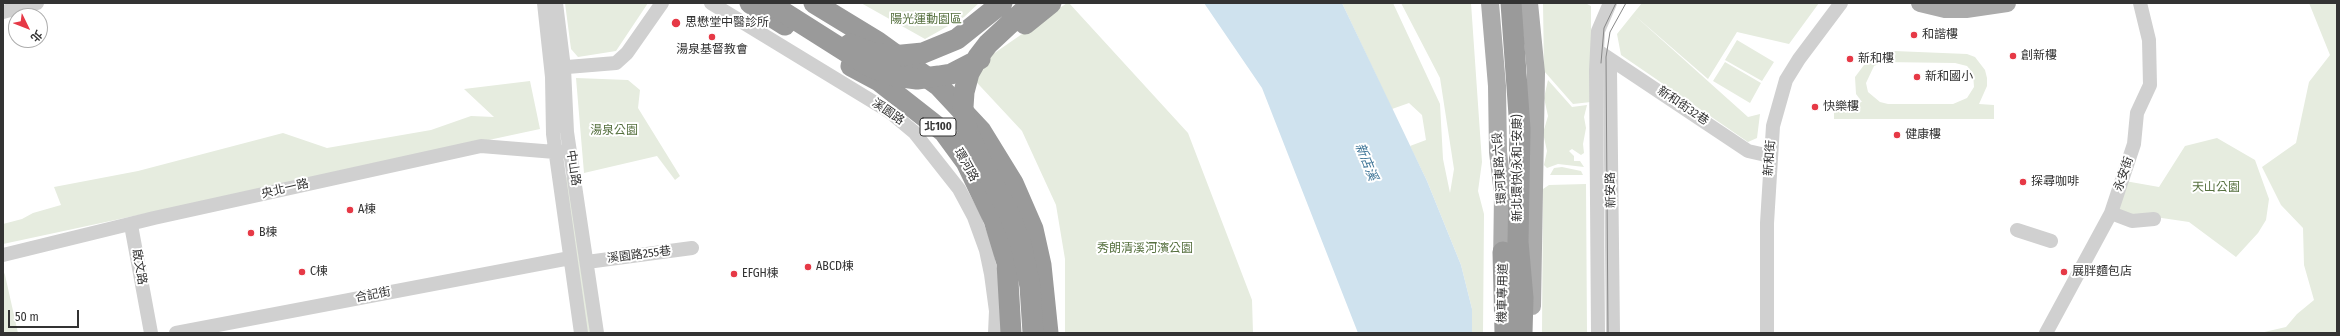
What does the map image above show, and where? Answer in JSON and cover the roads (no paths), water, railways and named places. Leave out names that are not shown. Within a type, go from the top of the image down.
[{"type":"highway","name":"環河路","points":[[750,3],[879,82],[944,132],[957,148],[994,220],[1007,263],[1011,333]]},
{"type":"highway","points":[[769,3],[867,65],[895,76],[917,79],[951,74],[974,63],[993,50],[1051,3]]},
{"type":"highway","points":[[782,3],[855,46],[870,52],[907,56],[923,53],[956,39],[1002,3]]},
{"type":"highway","name":"北100","points":[[814,3],[878,42],[939,86],[981,131],[1013,183],[1033,229],[1041,265],[1048,333]]},
{"type":"highway","points":[[1022,3],[978,43],[967,59],[955,96],[956,110],[962,138],[996,203],[1013,243],[1023,284],[1026,333]]},
{"type":"highway","points":[[1032,3],[988,44],[978,57],[969,73],[964,92],[963,107],[970,134],[981,161],[1008,211],[1021,244],[1030,286],[1033,333]]},
{"type":"highway","points":[[1503,3],[1508,51],[1511,120],[1503,194]]},
{"type":"highway","points":[[1522,4],[1531,80],[1532,137],[1529,252],[1523,298],[1522,333]]},
{"type":"highway","points":[[1503,252],[1504,333]]},
{"type":"main road","name":"環河東路六段","points":[[1490,3],[1497,86],[1498,152],[1503,194],[1503,252],[1498,333]]},
{"type":"main road","points":[[1920,3],[1945,9],[1966,9],[2007,3]]},
{"type":"main road","points":[[1522,4],[1536,80],[1532,333]]},
{"type":"street","points":[[3,12],[37,3]]},
{"type":"street","name":"中山路","points":[[544,3],[558,68],[597,333]]},
{"type":"street","name":"中山路","points":[[556,3],[558,68],[553,134],[581,333]]},
{"type":"street","points":[[558,68],[616,64],[627,53],[662,3]]},
{"type":"street","name":"溪園路","points":[[711,3],[890,112],[914,132],[959,189],[974,217],[986,250],[991,274],[996,311],[995,333]]},
{"type":"street","name":"新安路","points":[[1598,333],[1596,70],[1600,23],[1610,3]]},
{"type":"street","name":"新和街","points":[[1767,333],[1770,156],[1773,126],[1786,80],[1799,59],[1841,3]]},
{"type":"street","name":"永安街","points":[[2046,333],[2111,213],[2134,144],[2137,113],[2150,86],[2149,40],[2140,3]]},
{"type":"street","name":"新安路","points":[[1598,51],[1610,69],[1613,333]]},
{"type":"street","name":"新和街32巷","points":[[1598,51],[1748,151],[1770,156]]},
{"type":"street","name":"央北一路","points":[[3,255],[131,224],[481,146],[555,152],[570,151]]},
{"type":"street","points":[[2111,213],[2132,220],[2154,219]]},
{"type":"street","name":"啟文路","points":[[131,224],[151,333]]},
{"type":"street","points":[[2017,230],[2051,241]]},
{"type":"street","name":"溪園路255巷","points":[[587,262],[692,248]]},
{"type":"street","name":"合記街","points":[[176,333],[570,258]]},
{"type":"water","name":"新店溪","points":[[1204,3],[1342,3],[1427,181],[1461,265],[1472,309],[1472,333],[1358,333],[1262,88]]},
{"type":"tram line","points":[[1601,63],[1604,28],[1616,3]]},
{"type":"tram line","points":[[1608,333],[1606,57],[1610,32],[1626,3]]},
{"type":"place","name":"思懋堂中醫診所","points":[[676,23]]},
{"type":"place","name":"和諧樓","points":[[1914,35]]},
{"type":"place","name":"湯泉基督教會","points":[[712,37]]},
{"type":"place","name":"創新樓","points":[[2013,56]]},
{"type":"place","name":"新和樓","points":[[1850,59]]},
{"type":"place","name":"新和國小","points":[[1917,77]]},
{"type":"place","name":"快樂樓","points":[[1815,107]]},
{"type":"place","name":"健康樓","points":[[1897,135]]},
{"type":"place","name":"探尋咖啡","points":[[2023,182]]},
{"type":"place","name":"A棟","points":[[350,210]]},
{"type":"place","name":"B棟","points":[[251,233]]},
{"type":"place","name":"ABCD棟","points":[[808,267]]},
{"type":"place","name":"C棟","points":[[302,272]]},
{"type":"place","name":"展胖麵包店","points":[[2064,272]]},
{"type":"place","name":"EFGH棟","points":[[734,274]]},
{"type":"park label","name":"陽光運動園區","points":[[926,20]]},
{"type":"park label","name":"湯泉公園","points":[[614,131]]},
{"type":"park label","name":"天山公園","points":[[2216,188]]},
{"type":"park label","name":"秀朗清溪河濱公園","points":[[1145,249]]}]
